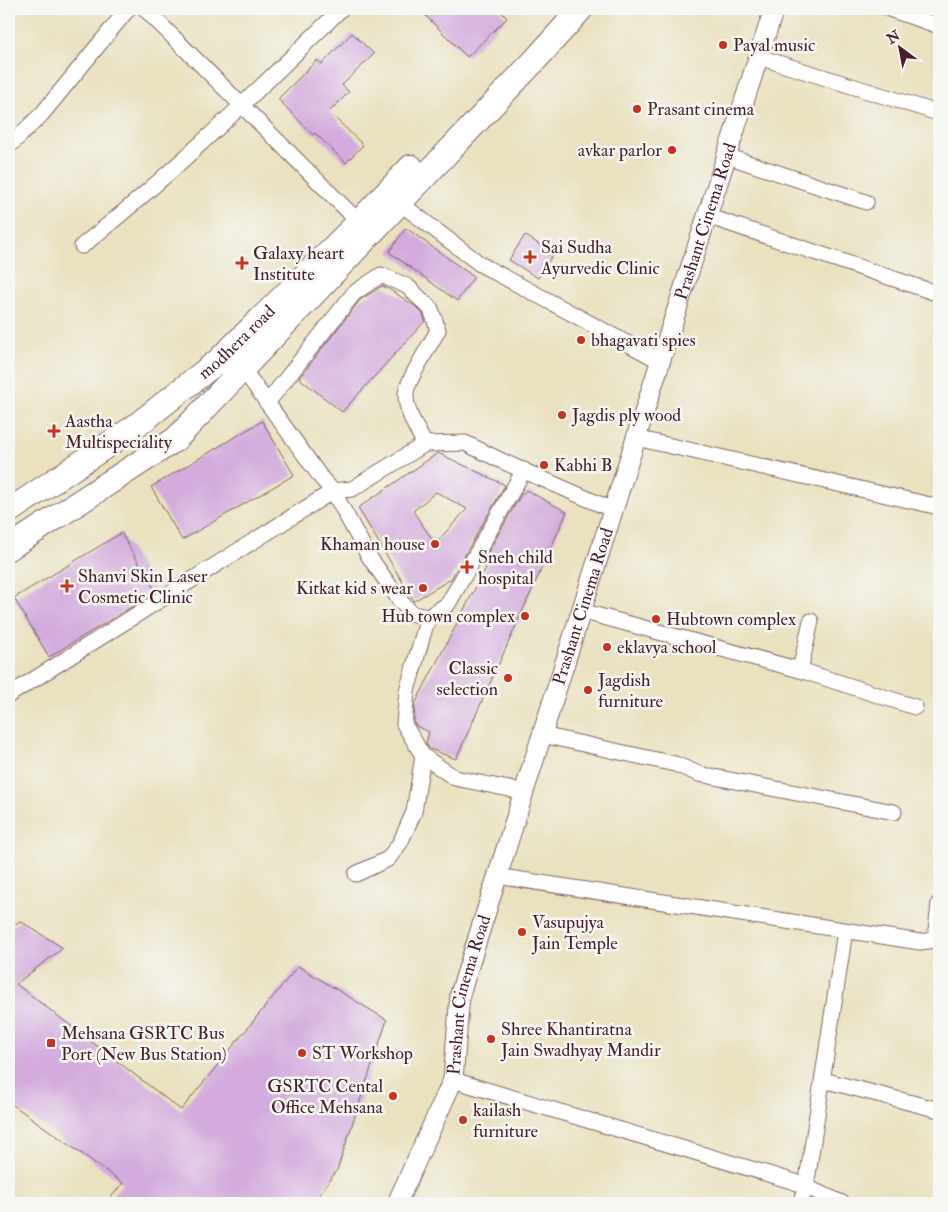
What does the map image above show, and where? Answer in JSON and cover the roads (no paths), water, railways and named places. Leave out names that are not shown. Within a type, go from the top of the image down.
[{"type":"main road","name":"modhera road","points":[[9,510],[136,426],[218,361],[365,228],[559,9]]},
{"type":"main road","points":[[9,548],[176,439],[243,369],[365,228],[400,203],[536,60],[581,9]]},
{"type":"street","points":[[9,146],[42,114],[128,9]]},
{"type":"street","points":[[145,9],[365,228]]},
{"type":"street","points":[[82,246],[129,209],[242,106],[340,9]]},
{"type":"street","name":"Prashant Cinema Road","points":[[397,1203],[453,1080],[460,994],[660,361],[774,9]]},
{"type":"street","points":[[889,9],[939,26]]},
{"type":"street","points":[[759,57],[939,115]]},
{"type":"street","points":[[727,156],[866,202]]},
{"type":"street","points":[[400,203],[480,264],[660,361]]},
{"type":"street","points":[[707,216],[939,294]]},
{"type":"street","points":[[267,403],[354,292],[382,275],[407,286],[431,309],[438,330],[406,392],[412,422],[425,444]]},
{"type":"street","points":[[243,369],[333,492],[368,555],[401,602],[413,614],[428,617]]},
{"type":"street","points":[[636,438],[939,507]]},
{"type":"street","points":[[9,695],[333,492],[352,488],[425,444],[465,443],[613,510]]},
{"type":"street","points":[[524,470],[448,604],[428,617],[407,692],[404,724],[424,756],[455,778],[524,792]]},
{"type":"street","points":[[581,611],[800,670],[915,707]]},
{"type":"street","points":[[800,670],[810,621]]},
{"type":"street","points":[[542,735],[675,764],[699,774],[894,812]]},
{"type":"street","points":[[356,874],[388,859],[400,843],[414,812],[424,756]]},
{"type":"street","points":[[497,876],[920,942],[935,940],[939,903]]},
{"type":"street","points":[[800,1203],[806,1187],[846,931]]},
{"type":"street","points":[[453,1080],[786,1180],[842,1203]]},
{"type":"street","points":[[823,1080],[939,1110]]},
{"type":"place","name":"Payal music","points":[[723,45]]},
{"type":"place","name":"Prasant cinema","points":[[637,109]]},
{"type":"place","name":"avkar parlor","points":[[672,150]]},
{"type":"place","name":"Sai Sudha Ayurvedic Clinic","points":[[530,257]]},
{"type":"place","name":"Galaxy heart Institute","points":[[242,263]]},
{"type":"place","name":"bhagavati spies","points":[[581,340]]},
{"type":"place","name":"Jagdis ply wood","points":[[562,415]]},
{"type":"place","name":"Aastha Multispeciality","points":[[54,431]]},
{"type":"place","name":"Kabhi B","points":[[544,465]]},
{"type":"place","name":"Khaman house","points":[[435,544]]},
{"type":"place","name":"Sneh child hospital","points":[[467,567]]},
{"type":"place","name":"Shanvi Skin Laser Cosmetic Clinic","points":[[67,586]]},
{"type":"place","name":"Kitkat kid s wear","points":[[423,588]]},
{"type":"place","name":"Hub town complex","points":[[525,616]]},
{"type":"place","name":"Hubtown complex","points":[[656,619]]},
{"type":"place","name":"eklavya school","points":[[607,647]]},
{"type":"place","name":"Classic selection","points":[[508,678]]},
{"type":"place","name":"Jagdish furniture","points":[[588,690]]},
{"type":"place","name":"Vasupujya Jain Temple","points":[[522,932]]},
{"type":"place","name":"Shree Khantiratna Jain Swadhyay Mandir","points":[[491,1039]]},
{"type":"place","name":"Mehsana GSRTC Bus Port (New Bus Station)","points":[[51,1043]]},
{"type":"place","name":"ST Workshop","points":[[302,1053]]},
{"type":"place","name":"GSRTC Cental Office Mehsana","points":[[393,1096]]},
{"type":"place","name":"kailash furniture","points":[[463,1120]]}]
